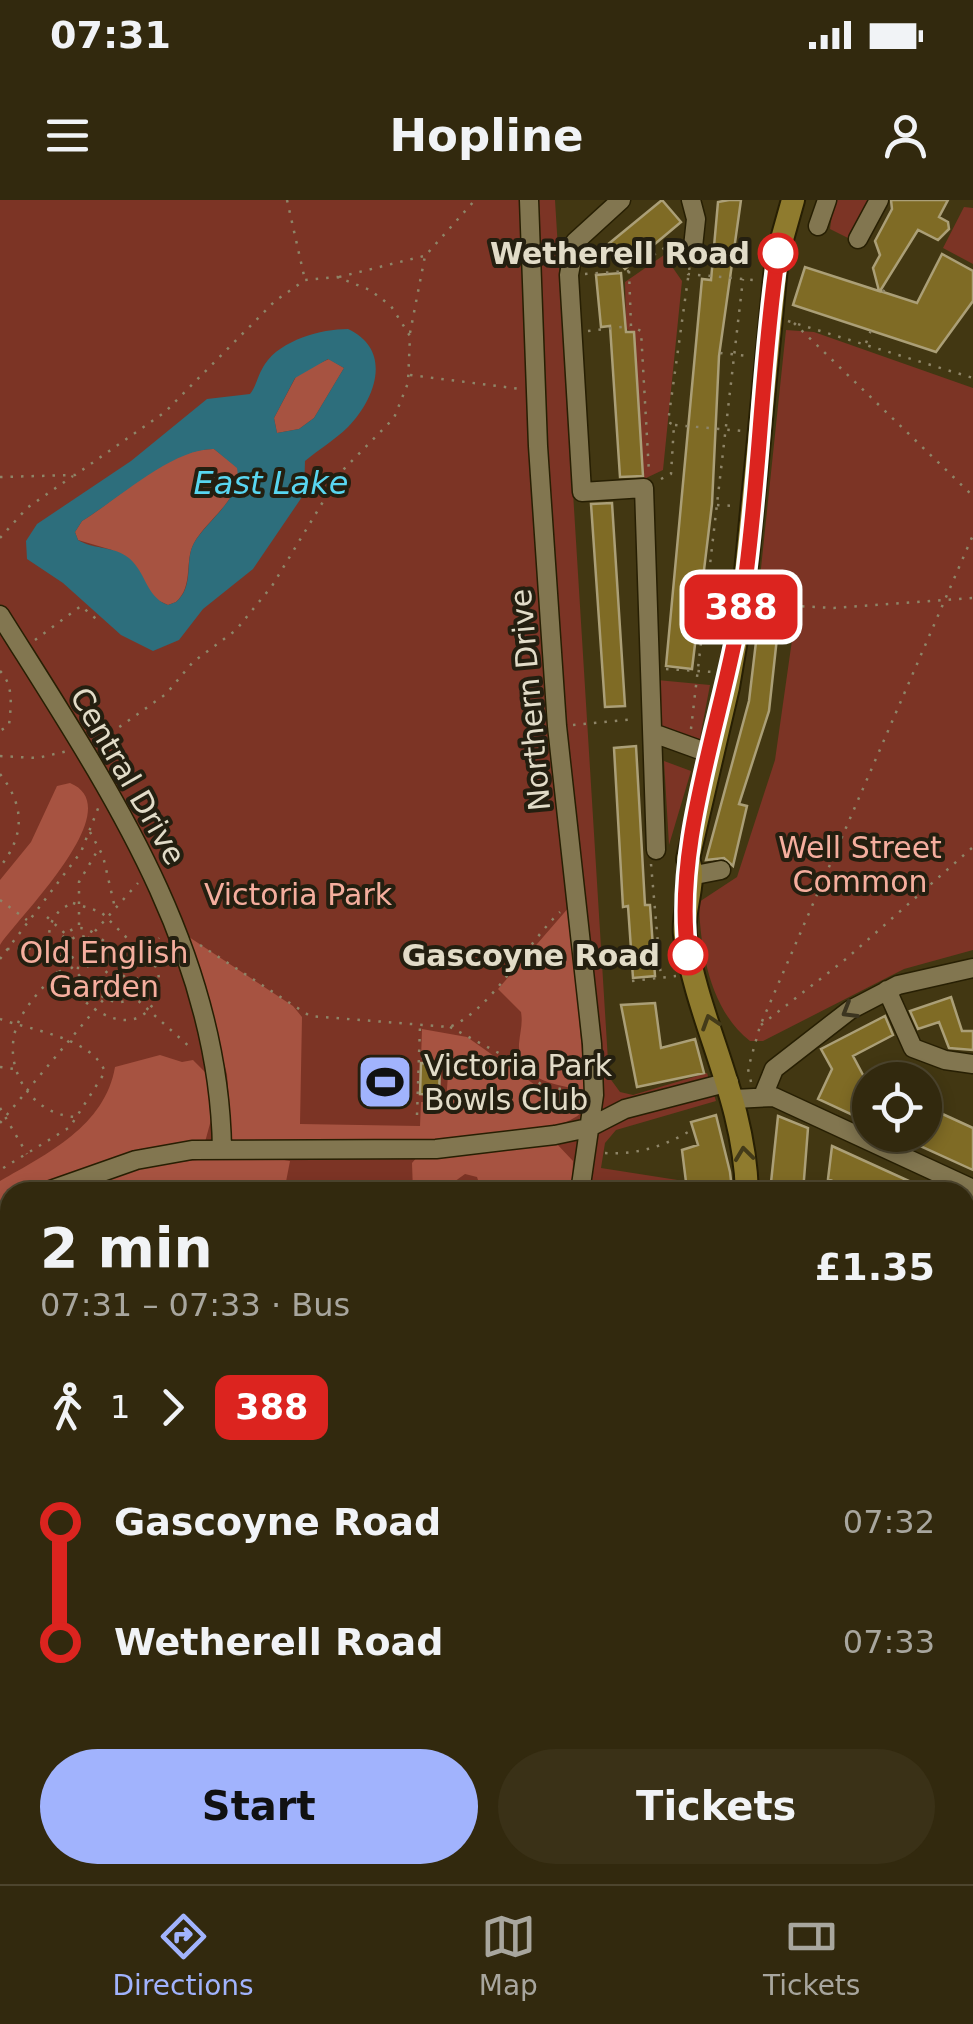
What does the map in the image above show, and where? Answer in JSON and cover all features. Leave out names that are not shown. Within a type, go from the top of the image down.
[{"type":"main road","points":[[747,1182],[744,1084],[688,955],[683,908],[690,876],[688,859],[744,592],[783,321],[777,257],[791,200]]},
{"type":"street","name":"Northern Drive","points":[[529,200],[536,391],[557,726],[577,894],[594,1095],[581,1182]]},
{"type":"street","points":[[621,200],[574,242],[569,275],[582,492],[644,488],[656,850]]},
{"type":"street","points":[[691,200],[696,219],[693,247]]},
{"type":"street","points":[[818,226],[827,200]]},
{"type":"street","points":[[858,239],[879,200]]},
{"type":"street","name":"Central Drive","points":[[0,615],[85,746],[151,866],[176,926],[218,1072],[222,1149]]},
{"type":"street","points":[[653,725],[688,746],[711,754]]},
{"type":"street","points":[[690,876],[721,870]]},
{"type":"street","points":[[73,1182],[136,1160],[222,1149],[472,1147],[588,1128],[625,1109],[744,1084],[774,1068],[800,1044],[887,990],[973,968]]},
{"type":"street","points":[[887,990],[913,1048],[945,1060],[973,1064]]},
{"type":"street","points":[[744,1084],[958,1182]]},
{"type":"path","points":[[287,200],[305,280]]},
{"type":"path","points":[[0,756],[49,757],[85,746],[166,694],[194,662],[236,630],[272,586],[341,472],[394,418],[409,375],[410,336],[426,256],[475,200]]},
{"type":"path","points":[[569,275],[629,271],[669,245],[688,274]]},
{"type":"path","points":[[693,247],[668,422],[750,432]]},
{"type":"path","points":[[0,538],[27,508],[165,412],[276,301],[305,280],[337,278],[426,256]]},
{"type":"path","points":[[629,271],[631,326]]},
{"type":"path","points":[[688,274],[764,280]]},
{"type":"path","points":[[337,278],[370,290],[391,306],[410,336]]},
{"type":"path","points":[[688,746],[744,279]]},
{"type":"path","points":[[783,321],[866,342],[973,378]]},
{"type":"path","points":[[783,321],[973,496]]},
{"type":"path","points":[[573,333],[631,326],[641,331],[650,484],[671,474],[674,425]]},
{"type":"path","points":[[866,342],[870,330]]},
{"type":"path","points":[[720,353],[756,357]]},
{"type":"path","points":[[409,375],[536,391]]},
{"type":"path","points":[[0,477],[74,475]]},
{"type":"path","points":[[716,504],[742,507]]},
{"type":"path","points":[[744,1084],[760,1026],[973,535]]},
{"type":"path","points":[[707,580],[734,581]]},
{"type":"path","points":[[753,603],[834,608],[973,598]]},
{"type":"path","points":[[22,650],[80,606],[101,623]]},
{"type":"path","points":[[651,668],[719,673]]},
{"type":"path","points":[[0,671],[7,678],[11,706],[9,725],[0,731]]},
{"type":"path","points":[[557,726],[653,725]]},
{"type":"path","points":[[0,774],[19,804],[20,816],[15,842],[0,867]]},
{"type":"path","points":[[0,959],[67,872],[99,806],[114,798]]},
{"type":"path","points":[[90,831],[99,848],[114,908]]},
{"type":"path","points":[[760,1026],[846,959],[973,847]]},
{"type":"path","points":[[79,927],[79,882],[99,848]]},
{"type":"path","points":[[656,850],[650,856],[661,978]]},
{"type":"path","points":[[47,917],[72,940],[88,939],[151,866]]},
{"type":"path","points":[[449,1027],[462,1022],[493,991],[540,931],[577,894]]},
{"type":"path","points":[[0,900],[27,920]]},
{"type":"path","points":[[42,924],[62,906],[78,903],[106,917],[145,952],[160,976],[148,1010],[120,1023],[91,1012],[46,970]]},
{"type":"path","points":[[113,978],[122,977],[176,926],[309,1017],[449,1027],[508,1058],[542,1085],[594,1095]]},
{"type":"path","points":[[79,927],[95,934],[132,966],[139,982],[134,996],[121,1003],[104,998],[66,963],[60,948],[65,934],[79,927]]},
{"type":"path","points":[[72,967],[86,968],[95,961],[100,952],[95,934]]},
{"type":"path","points":[[38,935],[38,957]]},
{"type":"path","points":[[88,939],[92,949],[88,956]]},
{"type":"path","points":[[72,940],[68,948],[72,956]]},
{"type":"path","points":[[6,949],[60,948]]},
{"type":"path","points":[[77,1118],[50,1113],[28,1094],[17,1070],[12,1042],[17,1025],[72,956],[88,956],[95,961],[113,978],[114,987]]},
{"type":"path","points":[[632,981],[682,975]]},
{"type":"path","points":[[122,977],[122,986]]},
{"type":"path","points":[[0,1124],[114,987],[122,986],[218,1072]]},
{"type":"path","points":[[0,1019],[94,1056],[105,1072],[77,1118],[60,1135],[0,1170]]},
{"type":"path","points":[[417,1115],[420,1024]]},
{"type":"path","points":[[0,1067],[17,1070]]},
{"type":"path","points":[[744,1084],[764,1067]]},
{"type":"path","points":[[0,1108],[27,1154]]},
{"type":"path","points":[[603,1153],[630,1153],[666,1144],[693,1129]]},
{"type":"green space","name":"Victoria Park","points":[[0,200],[555,200],[609,1077],[620,1092],[633,1095],[707,1073],[716,1101],[616,1130],[605,1143],[601,1168],[690,1182],[0,1182]]},
{"type":"green space","points":[[834,200],[877,200],[852,240],[830,229]]},
{"type":"green space","points":[[964,207],[973,208],[973,264],[943,248]]},
{"type":"green space","points":[[664,255],[682,281],[663,470],[644,479],[634,332],[626,329],[625,282]]},
{"type":"green space","name":"Well Street Common","points":[[786,330],[814,332],[973,388],[973,950],[904,969],[763,1041],[750,1041],[725,1013],[710,978],[699,902],[737,877],[775,760],[796,612],[757,606]]},
{"type":"green space","points":[[657,680],[710,685],[699,743],[658,729]]},
{"type":"green space","points":[[664,761],[691,771],[669,845]]},
{"type":"shaded area","points":[[329,359],[344,368],[314,418],[299,429],[277,433],[274,418],[298,373]]},
{"type":"shaded area","points":[[214,449],[238,468],[238,479],[230,499],[194,543],[185,589],[176,602],[168,605],[155,599],[112,550],[78,540],[75,532],[82,521],[145,476],[179,457]]},
{"type":"shaded area","points":[[70,783],[85,796],[87,815],[80,838],[47,888],[0,945],[0,880],[31,842],[57,786]]},
{"type":"shaded area","points":[[570,906],[585,1090],[541,1079],[525,1066],[519,1044],[521,1012],[498,989]]},
{"type":"shaded area","points":[[189,937],[293,1006],[302,1017],[300,1124],[420,1126],[421,1102],[446,1102],[449,1061],[421,1059],[422,1029],[467,1037],[538,1087],[585,1098],[582,1112],[558,1125],[470,1140],[232,1143],[227,1074]]},
{"type":"shaded area","points":[[160,1055],[182,1062],[193,1060],[206,1073],[211,1120],[205,1142],[126,1155],[57,1182],[0,1182],[54,1149],[87,1122],[109,1088],[115,1067]]},
{"type":"shaded area","points":[[556,1143],[573,1161],[572,1182],[479,1182],[477,1177],[465,1174],[454,1182],[413,1182],[412,1163],[418,1156]]},
{"type":"shaded area","points":[[250,1154],[290,1161],[286,1182],[99,1182],[137,1167]]},
{"type":"water","name":"East Lake","points":[[348,329],[371,349],[375,375],[366,402],[348,427],[305,461],[304,494],[253,569],[203,609],[179,640],[153,651],[121,635],[63,583],[27,559],[26,541],[37,524],[131,461],[207,399],[250,394],[265,364],[281,348],[314,334]],"holes":[[[328,359],[344,368],[314,418],[299,429],[277,433],[274,418],[295,378]],[[214,449],[237,468],[235,489],[194,543],[185,589],[176,602],[168,605],[160,601],[126,556],[78,540],[75,532],[82,521],[146,477],[181,457]]]},
{"type":"building","points":[[662,200],[681,222],[625,269],[606,246]]},
{"type":"building","points":[[741,200],[719,356],[712,504],[692,669],[666,666],[702,279],[711,280],[718,202]]},
{"type":"building","points":[[891,200],[948,200],[939,217],[948,222],[949,229],[938,240],[918,230],[880,291],[917,303],[942,254],[973,271],[973,301],[936,352],[793,305],[805,267],[879,291],[873,268],[880,255],[875,241],[892,209]]},
{"type":"building","points":[[621,273],[626,332],[634,332],[643,476],[620,477],[610,326],[601,327],[596,275]]},
{"type":"building","points":[[612,503],[625,706],[605,707],[591,504]]},
{"type":"building","points":[[760,608],[780,610],[769,711],[739,804],[747,806],[733,866],[724,858],[706,860],[749,701]]},
{"type":"building","points":[[636,746],[645,905],[650,905],[655,976],[633,978],[628,906],[623,907],[614,748]]},
{"type":"building","points":[[951,997],[962,1031],[973,1031],[973,1050],[949,1048],[939,1022],[918,1029],[910,1011]]},
{"type":"building","points":[[655,1003],[661,1048],[695,1039],[704,1073],[637,1087],[621,1005]]},
{"type":"building","points":[[885,1016],[893,1035],[853,1056],[856,1062],[852,1062],[852,1115],[818,1099],[832,1069],[821,1049]]},
{"type":"building","points":[[421,1063],[440,1064],[439,1095],[420,1094]]},
{"type":"building","points":[[942,1114],[973,1128],[973,1170],[933,1152],[942,1152]]},
{"type":"building","points":[[716,1115],[731,1182],[686,1182],[682,1150],[698,1145],[691,1122]]},
{"type":"building","points":[[778,1116],[808,1128],[804,1182],[771,1182]]},
{"type":"building","points":[[832,1146],[911,1182],[834,1182],[828,1179]]},
{"type":"bus line","name":"388","points":[[688,955],[683,908],[689,890],[688,859],[728,687],[744,592],[778,253]]},
{"type":"place","name":"Wetherell Road","points":[[778,253]]},
{"type":"place","name":"Gascoyne Road","points":[[688,955]]},
{"type":"place","name":"Victoria Park Bowls Club","points":[[385,1082]]},
{"type":"park label","name":"Old English Garden","points":[[104,969]]}]
